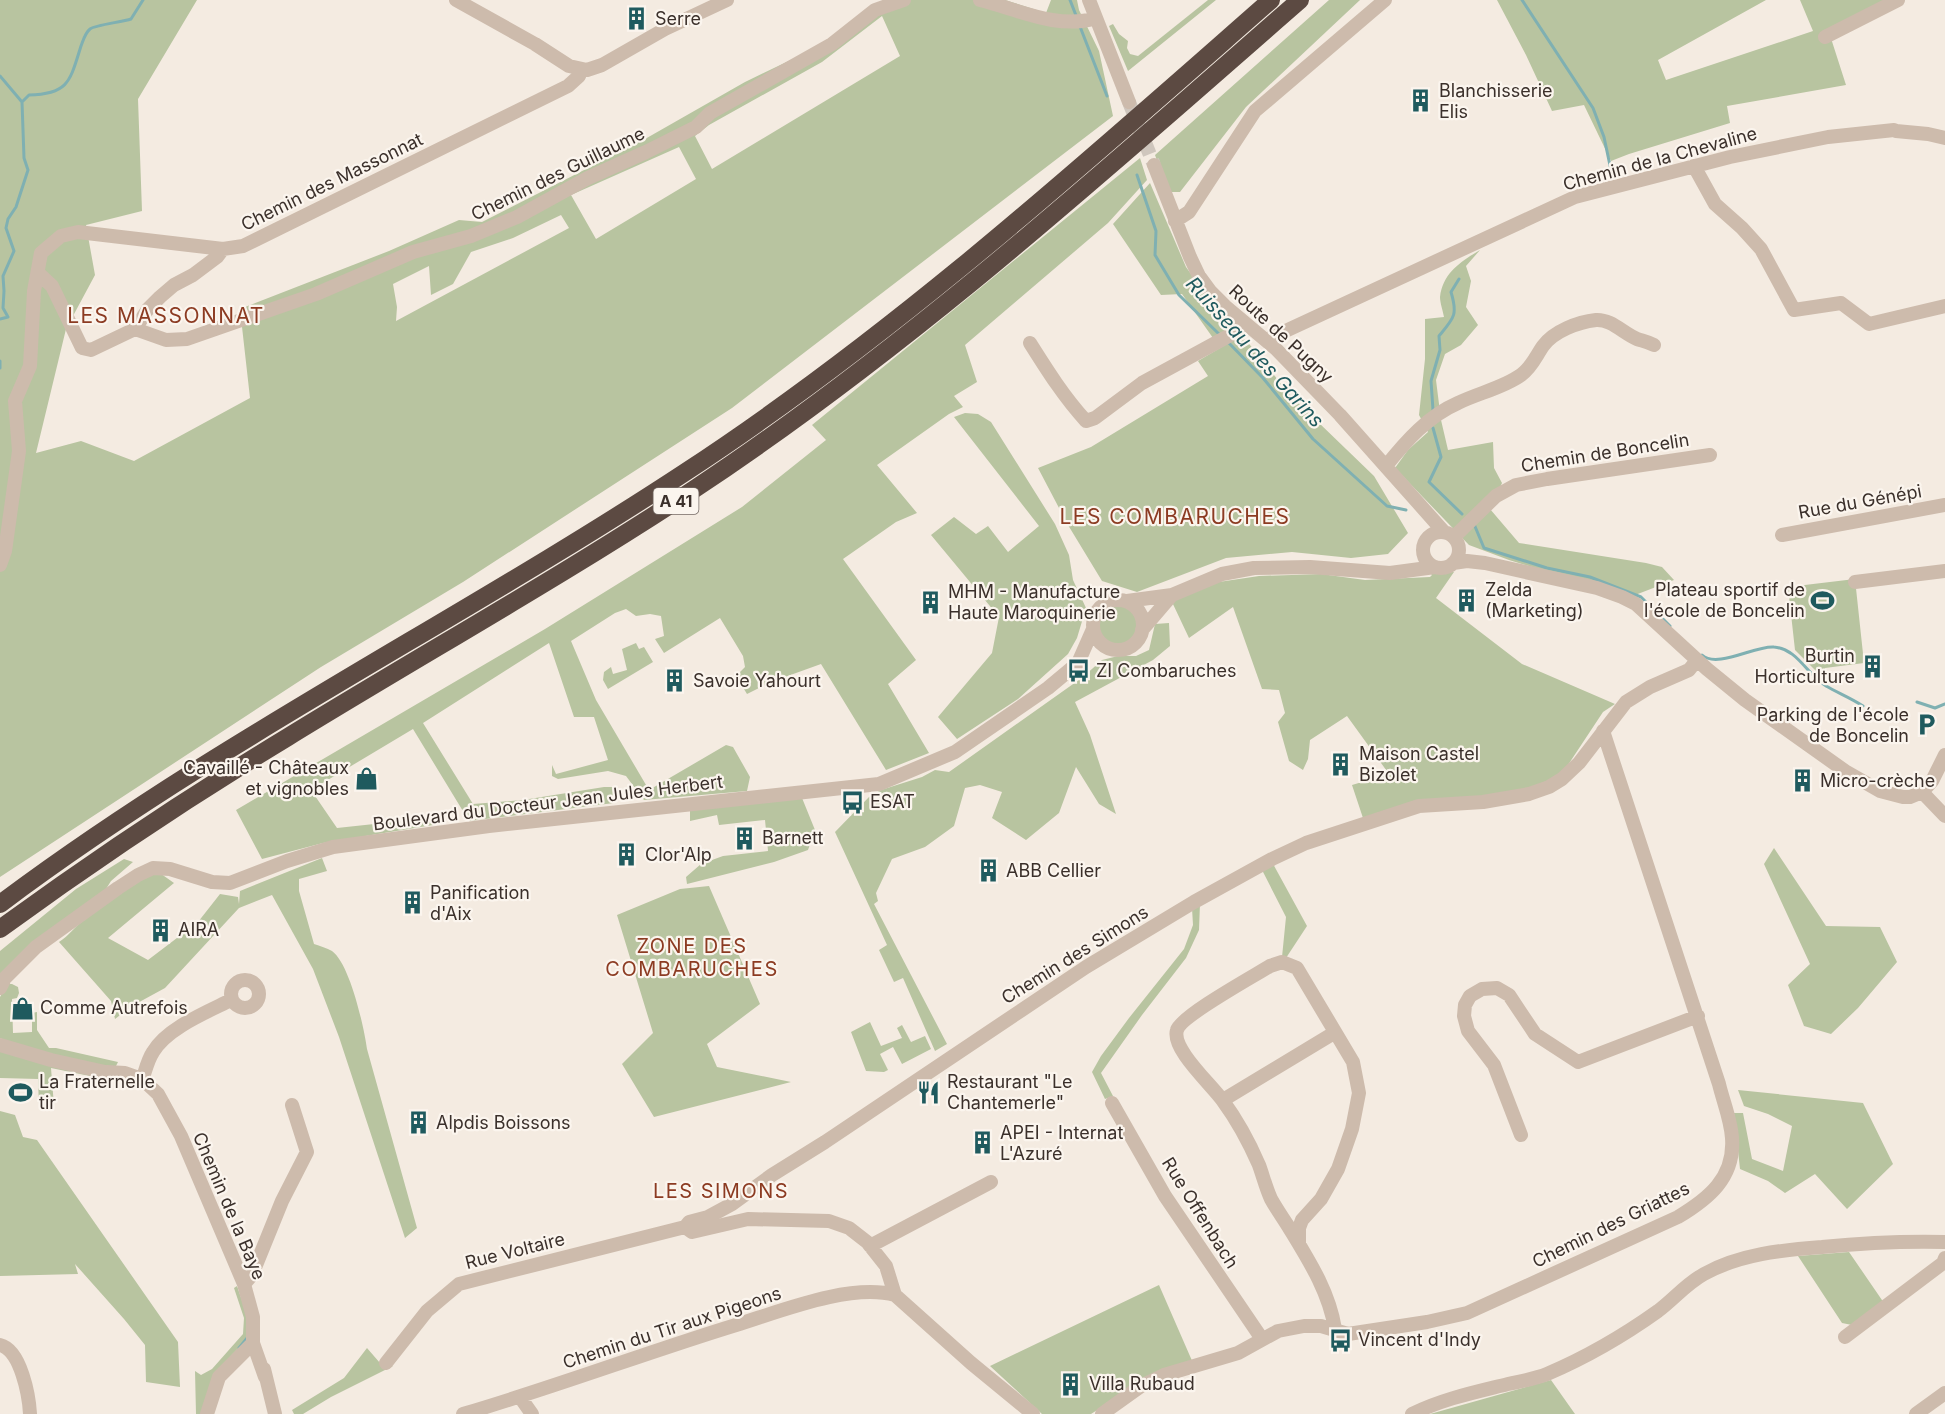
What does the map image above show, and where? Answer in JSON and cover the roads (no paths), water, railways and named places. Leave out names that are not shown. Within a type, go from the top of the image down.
[{"type":"highway","name":"A 41","points":[[0,904],[154,797],[276,721],[582,538],[684,473],[758,422],[866,343],[982,250],[1271,0]]},
{"type":"highway","name":"A 41","points":[[0,929],[162,816],[287,737],[593,554],[692,491],[820,402],[901,341],[1013,250],[1300,0]]},
{"type":"street","points":[[456,0],[575,68],[602,65],[665,29],[727,0]]},
{"type":"street","name":"Chemin des Guillaume","points":[[135,328],[166,340],[187,339],[316,294],[413,252],[471,236],[517,218],[588,178],[696,127],[710,113],[832,44],[875,10],[904,0]]},
{"type":"street","points":[[980,0],[1005,8],[1084,21]]},
{"type":"street","points":[[1089,0],[1084,21],[1129,102]]},
{"type":"street","points":[[1175,221],[1189,212],[1255,111],[1385,0]]},
{"type":"street","points":[[1825,37],[1898,0]]},
{"type":"street","name":"Chemin des Massonnat","points":[[0,565],[5,551],[19,451],[15,400],[30,366],[34,291],[41,253],[47,247],[61,236],[78,232],[223,249],[243,246],[378,181],[553,92],[575,68]]},
{"type":"street","name":"Chemin de la Chevaline","points":[[1266,340],[1575,197],[1694,166],[1828,137],[1894,130],[1945,138]]},
{"type":"street","name":"Route de Pugny","points":[[1154,165],[1199,276],[1210,291],[1266,340],[1340,415],[1420,507],[1452,538],[1485,563]]},
{"type":"street","points":[[1694,166],[1715,204],[1761,249],[1794,310],[1840,303],[1869,324],[1945,306]]},
{"type":"street","points":[[1169,204],[1201,194]]},
{"type":"street","points":[[38,273],[52,286],[82,348],[91,350],[135,328],[148,309],[174,285],[193,275],[217,257],[223,249]]},
{"type":"street","points":[[1386,466],[1406,441],[1426,423],[1455,404],[1508,383],[1522,374],[1532,364],[1544,345],[1555,335],[1570,327],[1595,320],[1605,321],[1636,339],[1654,345]]},
{"type":"street","points":[[1030,343],[1048,373],[1086,421],[1095,418],[1142,383],[1234,333],[1243,322]]},
{"type":"street","name":"Chemin de Boncelin","points":[[1452,538],[1496,496],[1516,485],[1710,455]]},
{"type":"street","name":"Rue du Génépi","points":[[1782,535],[1945,505]]},
{"type":"street","name":"Route de Pugny","points":[[1420,507],[1426,520],[1426,544]]},
{"type":"street","points":[[1172,595],[1131,646],[1118,650],[1105,647],[1095,636],[1093,629],[1095,613],[1100,606],[1113,600],[1127,601],[1172,595],[1222,574],[1254,568],[1310,567],[1390,573],[1444,567],[1453,563],[1459,553],[1452,538],[1433,534],[1415,560],[1390,573]]},
{"type":"street","points":[[1426,544],[1427,561],[1435,567]]},
{"type":"street","name":"Route de Pugny","points":[[1453,563],[1467,561],[1485,563],[1597,588],[1622,597],[1646,612],[1697,660],[1745,700],[1845,771],[1880,791],[1903,796],[1922,792]]},
{"type":"street","points":[[1855,582],[1945,572]]},
{"type":"street","points":[[1127,601],[1138,610],[1142,630]]},
{"type":"street","name":"Boulevard du Docteur Jean Jules Herbert","points":[[2,983],[36,947],[124,884],[153,868],[170,869],[212,882],[230,883],[287,861],[333,847],[489,826],[879,784],[955,752],[1048,688],[1078,663],[1093,629]]},
{"type":"street","points":[[1078,663],[1105,647]]},
{"type":"street","name":"Chemin des Simons","points":[[685,1227],[688,1222],[708,1217],[732,1204],[1086,967],[1272,859],[1306,843],[1419,806],[1483,802],[1519,796],[1539,791],[1562,779],[1579,763],[1626,702],[1650,687],[1689,670],[1697,660]]},
{"type":"street","name":"Chemin des Griattes","points":[[1101,1414],[1155,1379],[1238,1353],[1278,1331],[1304,1326],[1321,1326],[1348,1334],[1427,1322],[1467,1313],[1678,1217],[1699,1205],[1725,1176],[1731,1158],[1732,1137],[1719,1084],[1604,731]]},
{"type":"street","points":[[1945,755],[1932,781],[1922,792],[1945,816]]},
{"type":"street","points":[[1299,1244],[1299,1228],[1302,1220],[1321,1199],[1338,1169],[1352,1129],[1359,1093],[1353,1062],[1297,968],[1282,962],[1270,966],[1179,1024],[1176,1032],[1177,1042],[1185,1055],[1223,1100],[1245,1136],[1259,1165],[1271,1199],[1325,1292],[1332,1311],[1335,1329]]},
{"type":"street","points":[[1521,1135],[1494,1065],[1468,1031],[1464,1016],[1465,1005],[1470,996],[1482,989],[1497,988],[1509,995],[1535,1034],[1578,1062],[1698,1016]]},
{"type":"street","points":[[0,1045],[51,1060],[139,1080],[151,1054],[166,1037],[231,1000]]},
{"type":"street","points":[[1223,1100],[1334,1033]]},
{"type":"street","name":"Chemin de la Baye","points":[[139,1080],[163,1102],[181,1136],[246,1279],[256,1347]]},
{"type":"street","name":"Rue Offenbach","points":[[1112,1103],[1165,1196],[1262,1339]]},
{"type":"street","points":[[246,1279],[307,1152],[292,1106]]},
{"type":"street","points":[[870,1246],[991,1182]]},
{"type":"street","points":[[1282,1217],[1293,1221],[1302,1220]]},
{"type":"street","points":[[685,1227],[692,1232],[748,1219],[829,1221],[849,1228],[870,1246],[889,1271],[889,1293],[1033,1414]]},
{"type":"street","name":"Rue Voltaire","points":[[386,1363],[427,1311],[459,1284],[685,1227]]},
{"type":"street","points":[[1412,1414],[1473,1393],[1545,1375],[1622,1337],[1661,1309],[1686,1285],[1730,1262],[1749,1256],[1857,1244],[1944,1244]]},
{"type":"street","points":[[1845,1337],[1943,1263],[1945,1258]]},
{"type":"street","points":[[1321,1326],[1325,1312],[1325,1292]]},
{"type":"street","name":"Chemin du Tir aux Pigeons","points":[[463,1414],[815,1300],[855,1293],[889,1293]]},
{"type":"street","points":[[0,1346],[5,1347],[18,1362],[25,1382],[30,1414]]},
{"type":"street","points":[[207,1414],[219,1377],[236,1360],[256,1347],[275,1414]]},
{"type":"street","points":[[1916,1414],[1945,1393]]},
{"type":"street","points":[[524,1396],[531,1412]]},
{"type":"waterway","points":[[0,319],[8,317],[3,308],[3,276],[14,251],[6,228],[8,219],[16,207],[28,170],[24,158],[22,102],[29,95],[52,92],[66,83],[88,31],[97,26],[131,19],[143,0]]},
{"type":"waterway","name":"Ruisseau des Garins","points":[[1070,0],[1077,18]]},
{"type":"waterway","points":[[1522,0],[1593,108],[1604,137],[1612,175]]},
{"type":"waterway","name":"Ruisseau des Garins","points":[[1079,24],[1107,96]]},
{"type":"waterway","points":[[0,76],[22,102]]},
{"type":"waterway","name":"Ruisseau des Garins","points":[[1137,175],[1156,231],[1155,255],[1179,295],[1220,335]]},
{"type":"waterway","points":[[1433,410],[1431,381],[1440,350],[1439,336],[1453,316],[1454,306],[1451,292],[1459,279]]},
{"type":"waterway","name":"Ruisseau des Garins","points":[[1227,341],[1263,378],[1313,439],[1387,506],[1406,510]]},
{"type":"waterway","points":[[0,361],[0,368]]},
{"type":"waterway","points":[[1433,428],[1441,457],[1429,482],[1462,514]]},
{"type":"waterway","points":[[1474,524],[1484,548],[1547,568],[1590,577],[1641,597],[1670,626]]},
{"type":"waterway","points":[[1702,655],[1709,659],[1717,659],[1766,647],[1782,649],[1796,657],[1826,686],[1863,706]]},
{"type":"waterway","points":[[1917,702],[1935,708],[1945,704]]},
{"type":"waterway","points":[[239,1348],[248,1337]]},
{"type":"tunnel","points":[[1129,102],[1154,165]]},
{"type":"place","name":"Serre","points":[[637,19]]},
{"type":"place","name":"Blanchisserie Elis","points":[[1421,101]]},
{"type":"place","name":"Zelda (Marketing)","points":[[1467,600]]},
{"type":"place","name":"Plateau sportif de l'école de Boncelin","points":[[1823,600]]},
{"type":"place","name":"MHM - Manufacture Haute Maroquinerie","points":[[930,602]]},
{"type":"place","name":"Burtin Horticulture","points":[[1873,666]]},
{"type":"place","name":"ZI Combaruches","points":[[1078,671]]},
{"type":"place","name":"Savoie Yahourt","points":[[675,681]]},
{"type":"place","name":"Parking de l'école de Boncelin","points":[[1927,725]]},
{"type":"place","name":"Maison Castel Bizolet","points":[[1341,764]]},
{"type":"place","name":"Cavaillé - Châteaux et vignobles","points":[[367,778]]},
{"type":"place","name":"Micro-crèche","points":[[1802,781]]},
{"type":"place","name":"ESAT","points":[[852,802]]},
{"type":"place","name":"Barnett","points":[[744,838]]},
{"type":"place","name":"Clor'Alp","points":[[627,855]]},
{"type":"place","name":"ABB Cellier","points":[[988,871]]},
{"type":"place","name":"Panification d'Aix","points":[[412,903]]},
{"type":"place","name":"AIRA","points":[[160,930]]},
{"type":"place","name":"Comme Autrefois","points":[[22,1008]]},
{"type":"place","name":"La Fraternelle tir","points":[[21,1092]]},
{"type":"place","name":"Restaurant \"Le Chantemerle\"","points":[[929,1092]]},
{"type":"place","name":"Alpdis Boissons","points":[[418,1123]]},
{"type":"place","name":"APEI - Internat L'Azuré","points":[[982,1143]]},
{"type":"place","name":"Vincent d'Indy","points":[[1340,1340]]},
{"type":"place","name":"Villa Rubaud","points":[[1071,1384]]},
{"type":"district","name":"LES MASSONNAT","points":[[166,316]]},
{"type":"district","name":"LES COMBARUCHES","points":[[1175,517]]},
{"type":"district","name":"ZONE DES COMBARUCHES","points":[[692,958]]},
{"type":"district","name":"LES SIMONS","points":[[721,1191]]}]
